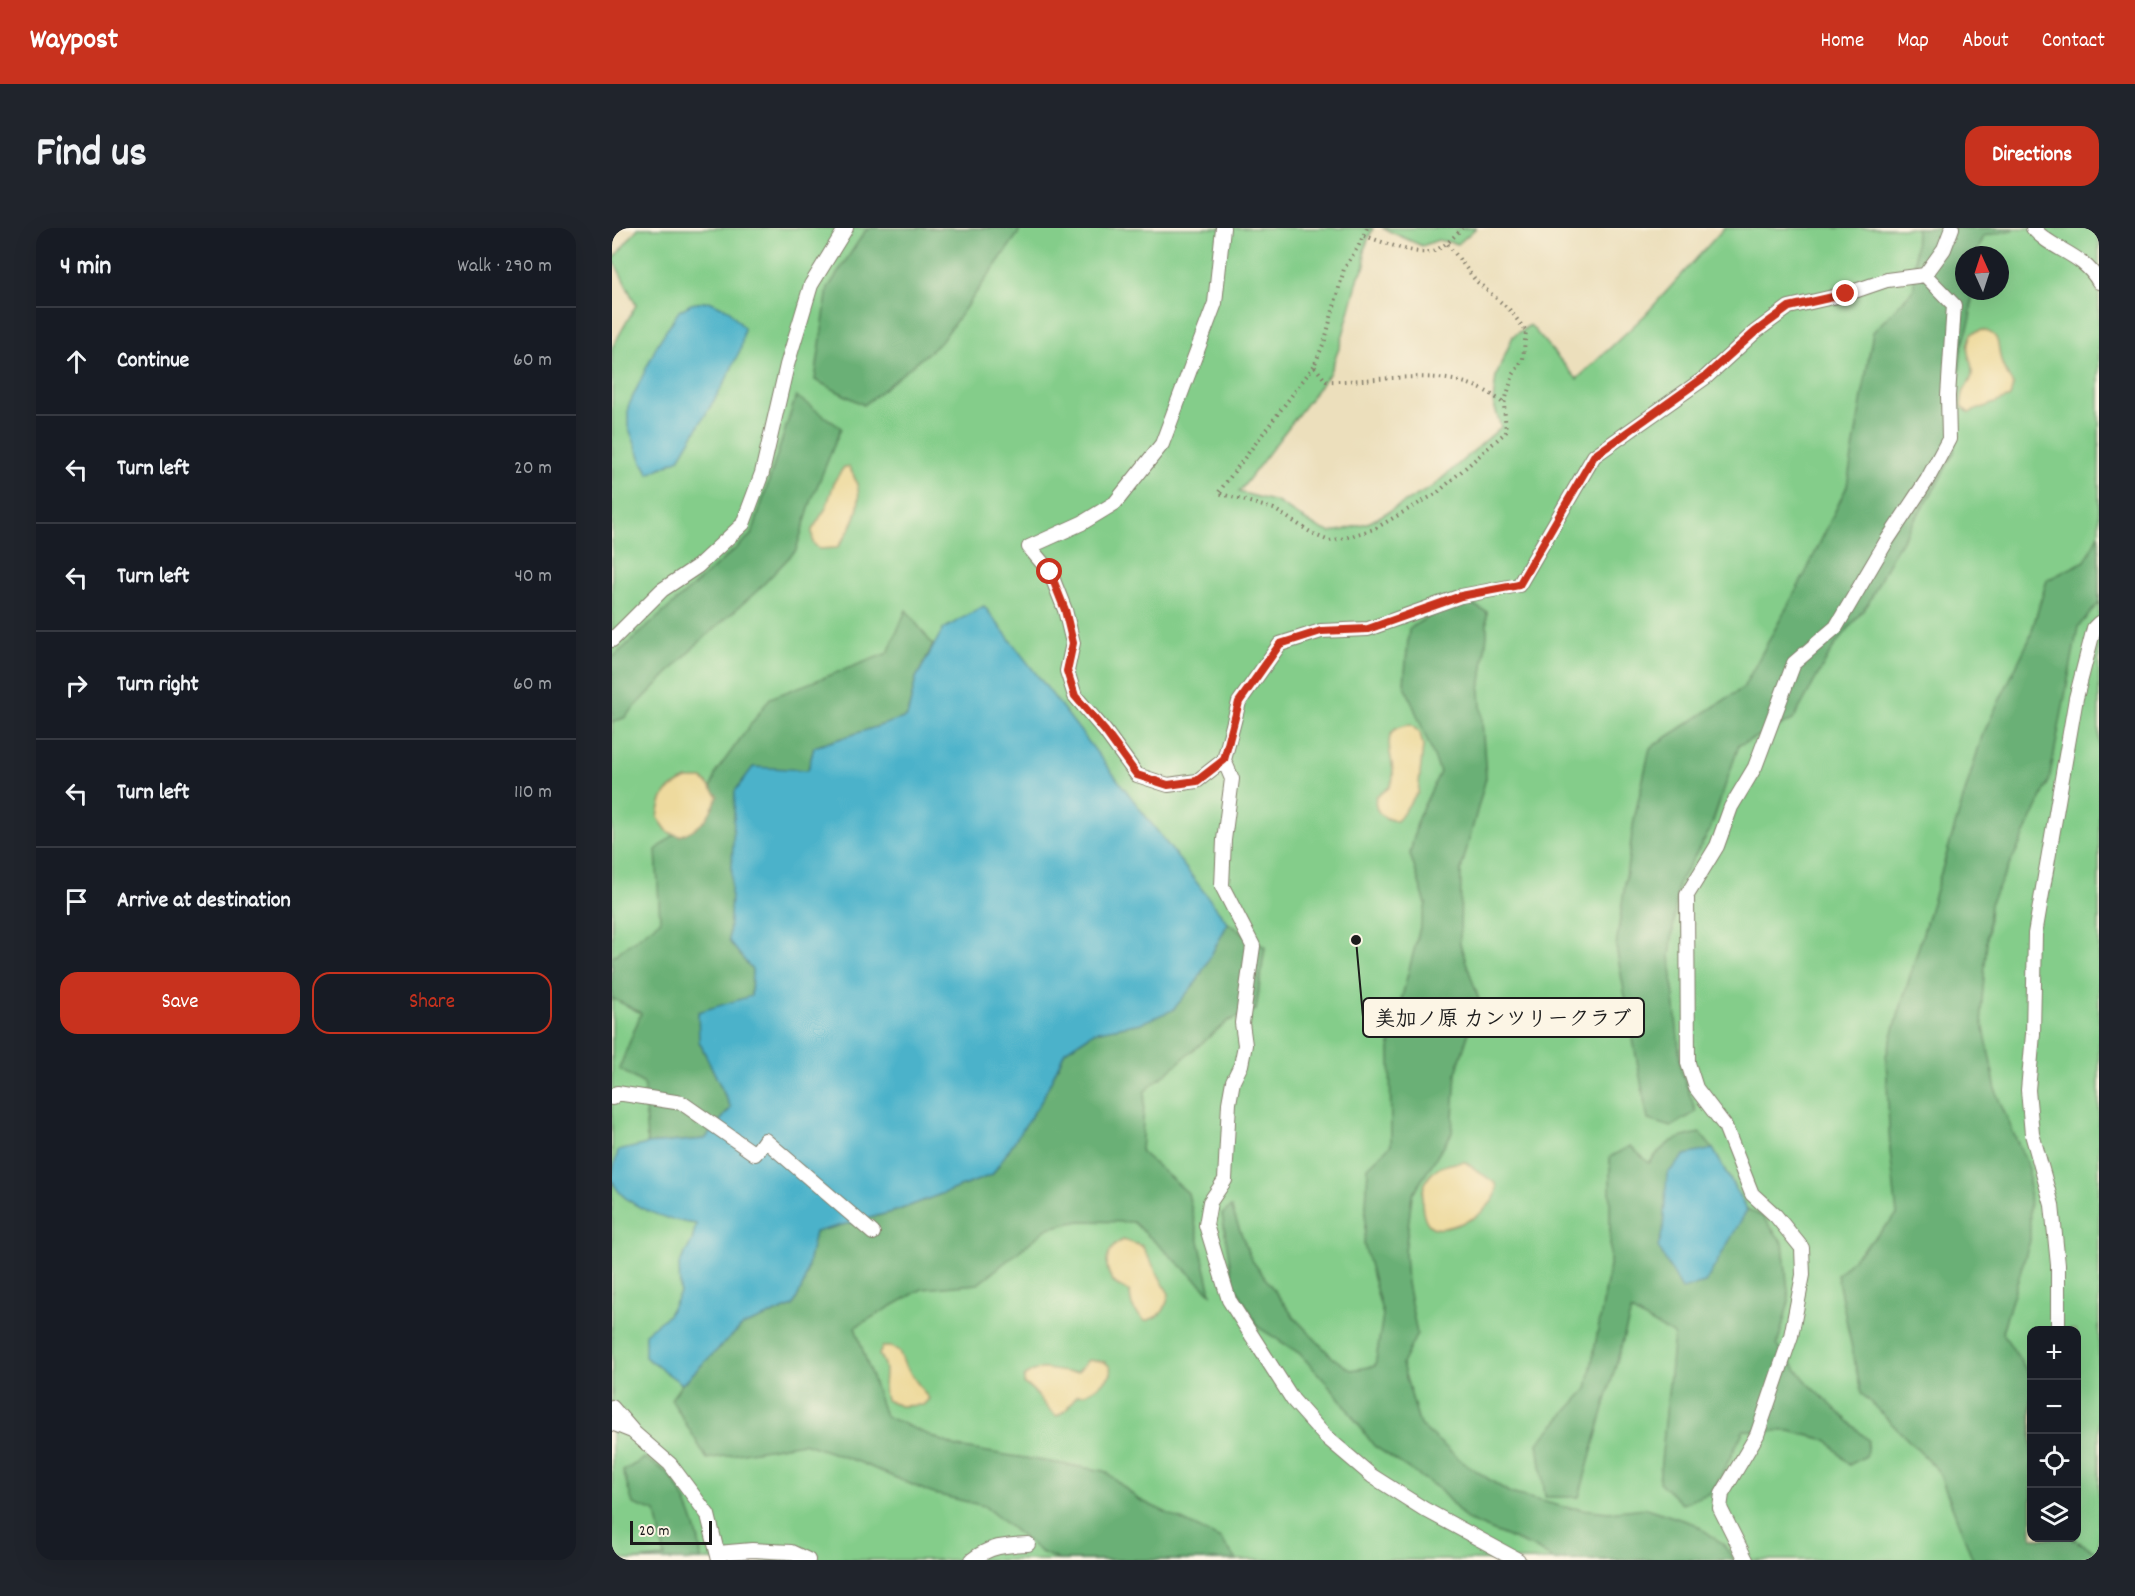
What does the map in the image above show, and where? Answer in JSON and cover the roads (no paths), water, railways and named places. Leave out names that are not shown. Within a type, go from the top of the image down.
[{"type":"lane","points":[[612,640],[662,590],[698,566],[743,524],[762,473],[787,365],[811,285],[846,228]]},
{"type":"lane","points":[[1222,228],[1215,303],[1162,444],[1115,503],[1082,523],[1029,547],[1050,572],[1065,610],[1073,643],[1067,671],[1075,696],[1105,731],[1137,775],[1168,785],[1197,781],[1224,760]]},
{"type":"lane","points":[[1518,1560],[1424,1509],[1372,1476],[1325,1436],[1293,1400],[1229,1300],[1206,1225],[1210,1202],[1225,1179],[1228,1103],[1245,1045],[1242,1023],[1253,946],[1222,886],[1224,840],[1232,779],[1224,760],[1239,702],[1280,644],[1321,631],[1368,629],[1461,596],[1519,585],[1594,456],[1706,376],[1755,332],[1789,307],[1846,294],[1887,280],[1925,275],[1944,249],[1952,228]]},
{"type":"lane","points":[[2033,228],[2076,257],[2094,272],[2099,282]]},
{"type":"lane","points":[[1746,1560],[1720,1508],[1722,1494],[1757,1435],[1791,1336],[1803,1275],[1802,1248],[1776,1216],[1752,1194],[1725,1126],[1696,1088],[1688,1063],[1687,895],[1717,846],[1731,807],[1755,766],[1794,663],[1836,627],[1886,542],[1928,480],[1949,439],[1948,396],[1954,305],[1925,275]]},
{"type":"lane","points":[[2058,1326],[2058,1265],[2052,1205],[2032,1134],[2028,1090],[2033,1034],[2035,934],[2076,698],[2094,628],[2099,623]]},
{"type":"lane","points":[[612,1098],[617,1093],[682,1103],[755,1154],[765,1140],[873,1233]]},
{"type":"lane","points":[[612,1407],[632,1431],[670,1464],[708,1515],[719,1556],[752,1550],[791,1552],[808,1560]]},
{"type":"lane","points":[[612,1423],[632,1431]]},
{"type":"lane","points":[[972,1560],[1001,1545],[1028,1544]]},
{"type":"water","points":[[709,301],[729,310],[744,328],[741,348],[725,382],[679,459],[649,474],[628,426],[628,407],[658,343],[679,311],[691,304]]},
{"type":"water","points":[[984,606],[1228,923],[1197,981],[1173,1010],[1141,1023],[1094,1032],[1065,1051],[1042,1100],[992,1175],[896,1211],[815,1232],[804,1283],[793,1306],[742,1326],[682,1384],[645,1357],[645,1333],[667,1316],[680,1293],[679,1264],[692,1241],[696,1224],[673,1220],[636,1205],[617,1189],[612,1176],[618,1151],[647,1144],[705,1139],[731,1108],[699,1041],[698,1012],[751,996],[752,970],[729,941],[735,791],[753,767],[808,770],[814,747],[907,717],[916,678],[943,629]]},
{"type":"water","points":[[1713,1149],[1747,1210],[1705,1283],[1682,1289],[1658,1247],[1663,1229],[1667,1174],[1685,1155]]},
{"type":"place","name":"美加ノ原 カンツリークラブ","points":[[1356,940]]}]
